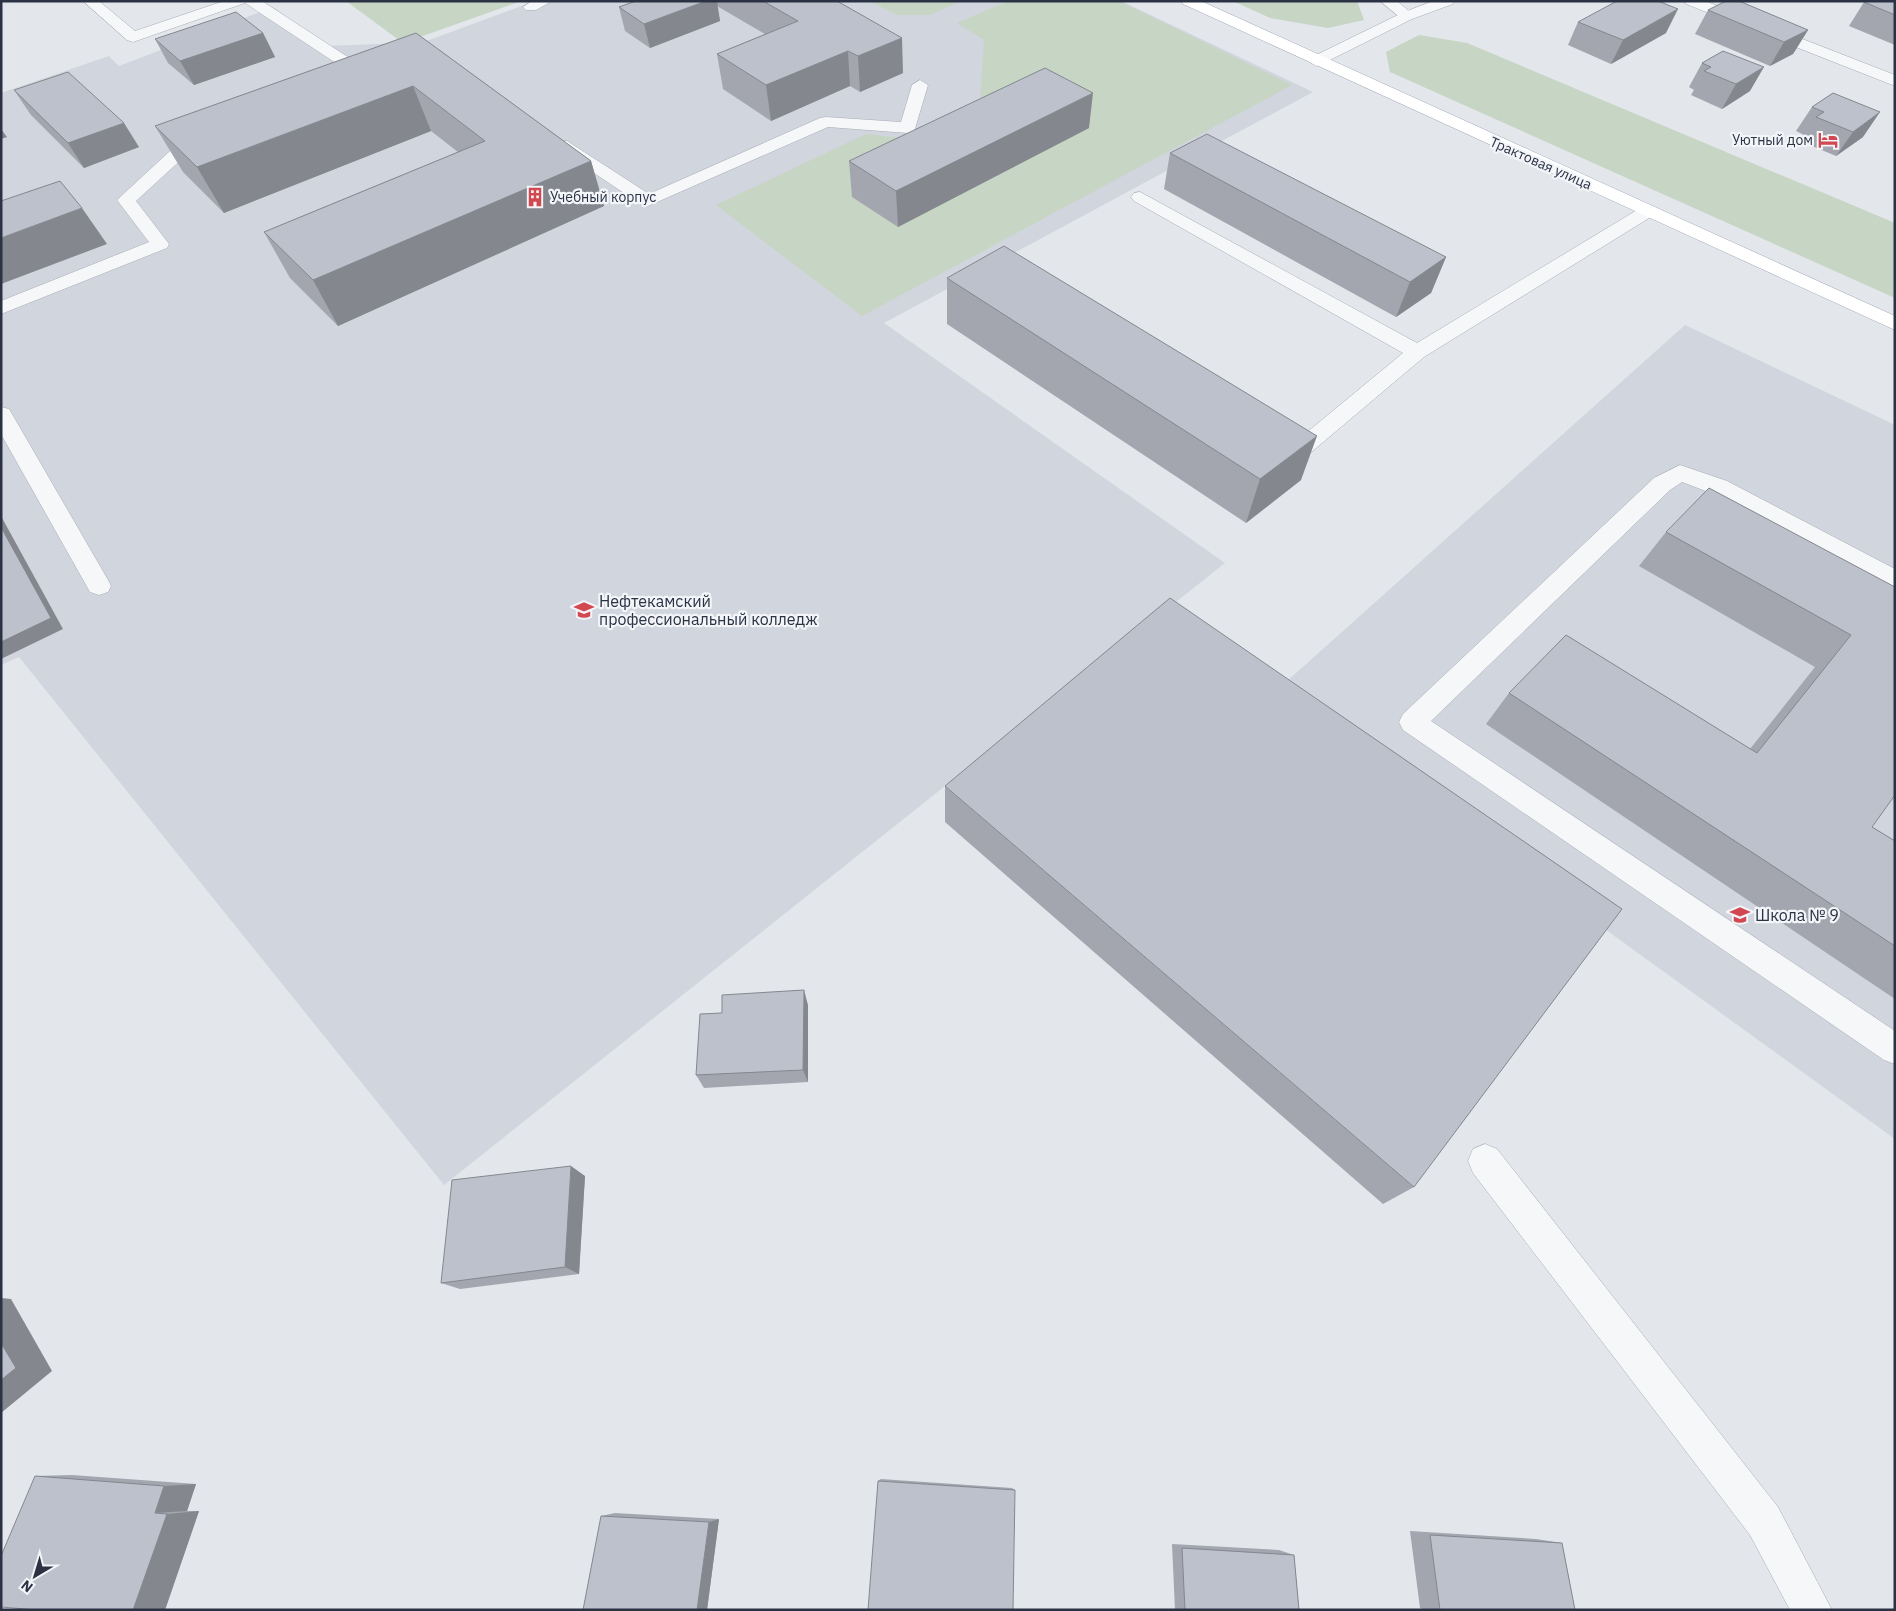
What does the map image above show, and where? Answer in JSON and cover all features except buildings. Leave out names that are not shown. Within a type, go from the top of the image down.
[{"type":"main road","name":"Трактовая улица","points":[[1188,1],[1895,324]]},
{"type":"street","points":[[90,1],[133,37],[239,1]]},
{"type":"street","points":[[251,1],[357,70]]},
{"type":"street","points":[[1387,1],[1407,16]]},
{"type":"street","points":[[1316,61],[1407,16],[1448,1]]},
{"type":"street","points":[[1691,1],[1895,81]]},
{"type":"street","points":[[338,77],[357,70],[393,65]]},
{"type":"street","points":[[550,139],[648,201],[826,122],[908,128],[920,85]]},
{"type":"street","points":[[1,308],[160,244],[126,200],[203,130],[221,123]]},
{"type":"street","points":[[1140,198],[1417,352]]},
{"type":"street","points":[[1267,428],[1301,449],[1417,352],[1648,212]]},
{"type":"street","points":[[1,414],[99,586]]},
{"type":"street","points":[[1895,580],[1720,487],[1680,473],[1662,484],[1412,722],[1895,1049]]},
{"type":"street","points":[[1485,1160],[1764,1521],[1812,1610]]},
{"type":"shaded area","name":"Нефтекамский профессиональный колледж","points":[[535,1],[1121,1],[1313,92],[884,323],[1225,563],[444,1185],[19,657],[1,665],[1,93],[109,56],[119,66],[273,7],[327,46],[424,42]]},
{"type":"shaded area","name":"Школа № 9","points":[[1685,325],[1895,425],[1895,1139],[1276,691]]},
{"type":"green space","points":[[346,1],[521,1],[403,43]]},
{"type":"green space","points":[[870,1],[961,1],[930,15],[897,15]]},
{"type":"green space","points":[[1008,1],[1119,1],[1292,85],[862,316],[716,205],[866,134],[912,139],[980,102],[984,40],[957,23]]},
{"type":"green space","points":[[1233,1],[1357,1],[1364,20],[1328,28],[1270,18]]},
{"type":"green space","points":[[1419,35],[1467,43],[1895,223],[1895,298],[1390,72],[1386,52]]},
{"type":"place","name":"Уютный дом","points":[[1828,140]]},
{"type":"place","name":"Учебный корпус","points":[[535,197]]},
{"type":"place","name":"Нефтекамский профессиональный колледж","points":[[584,610]]},
{"type":"place","name":"Школа № 9","points":[[1740,915]]}]
